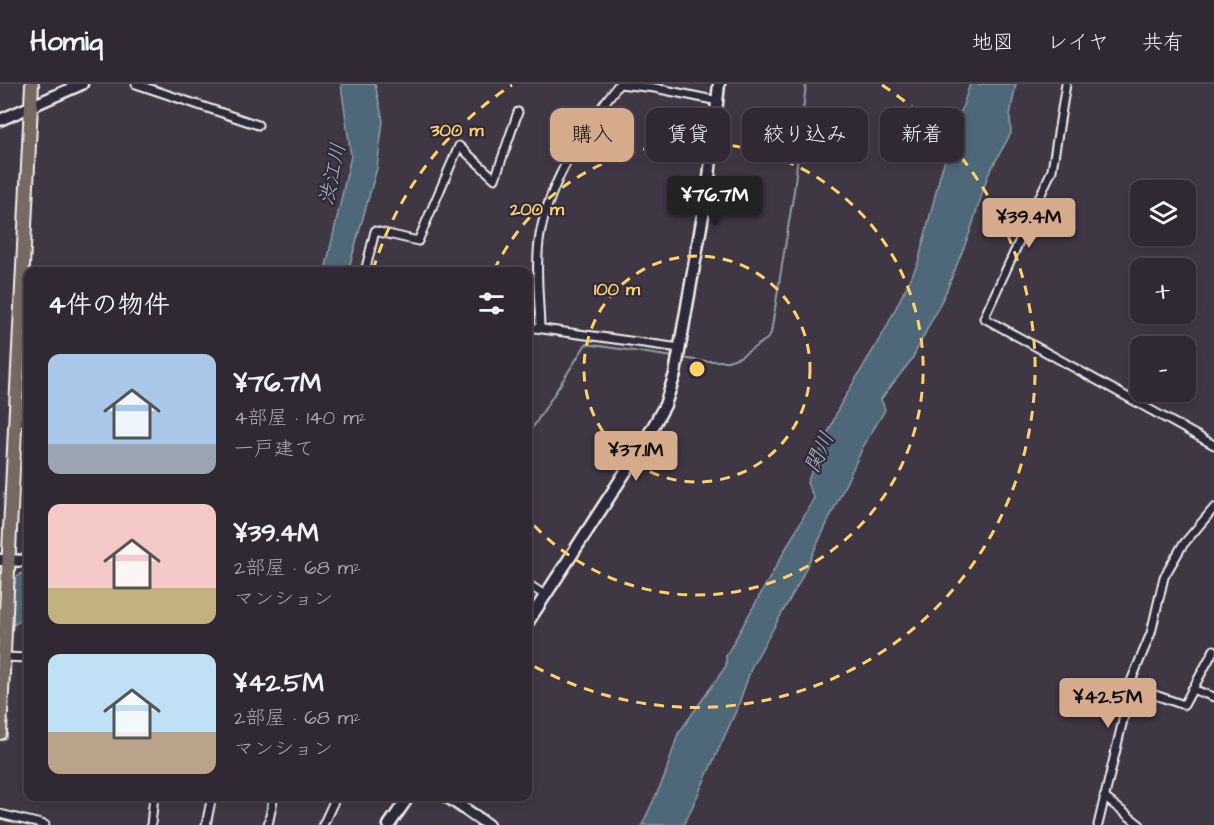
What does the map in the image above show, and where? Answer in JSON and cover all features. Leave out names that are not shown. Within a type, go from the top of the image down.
[{"type":"highway","points":[[26,267],[32,84]]},
{"type":"highway","points":[[0,733],[8,583],[4,559],[22,421],[24,338]]},
{"type":"street","points":[[0,120],[82,84]]},
{"type":"street","points":[[136,84],[258,125]]},
{"type":"street","points":[[540,327],[538,259],[541,234],[549,205],[560,176],[580,139],[619,84],[655,88],[718,101]]},
{"type":"street","points":[[532,616],[644,445],[665,405],[675,374],[708,187],[719,84]]},
{"type":"street","points":[[1066,84],[1053,170],[984,318],[1214,445]]},
{"type":"street","points":[[366,267],[375,231],[418,241],[459,146],[495,179],[518,112]]},
{"type":"street","points":[[532,327],[680,348]]},
{"type":"street","points":[[1098,825],[1129,686],[1151,633],[1164,577],[1182,546],[1214,508]]},
{"type":"street","points":[[4,559],[24,560]]},
{"type":"street","points":[[532,587],[546,596]]},
{"type":"street","points":[[1129,686],[1184,705],[1214,650]]},
{"type":"street","points":[[4,651],[24,656]]},
{"type":"street","points":[[1192,689],[1214,697]]},
{"type":"street","points":[[1104,797],[1140,825]]},
{"type":"street","points":[[151,825],[153,801]]},
{"type":"street","points":[[206,825],[211,801]]},
{"type":"street","points":[[268,825],[273,801]]},
{"type":"street","points":[[323,825],[334,801]]},
{"type":"street","points":[[389,825],[406,801]]},
{"type":"street","points":[[453,801],[488,825]]},
{"type":"street","points":[[0,814],[45,825]]},
{"type":"water","points":[[341,84],[375,84],[383,121],[377,168],[349,267],[326,267],[351,156]]},
{"type":"water","points":[[970,84],[1016,84],[1010,115],[1011,133],[988,175],[970,232],[946,292],[912,359],[881,399],[885,410],[864,445],[799,583],[752,666],[737,709],[684,825],[642,825],[664,778],[678,734],[726,666],[726,656],[814,498],[807,483],[839,407],[885,330],[918,263],[944,162],[964,162],[964,108],[962,108]]},
{"type":"water","points":[[24,571],[24,618],[0,633],[0,591]]},
{"type":"waterway","points":[[682,358],[728,361],[740,357],[767,339],[771,333],[794,191],[806,84]]},
{"type":"waterway","points":[[532,429],[586,344],[673,357]]},
{"type":"water label","name":"渋江川","points":[[332,174]]},
{"type":"water label","name":"関川","points":[[819,452]]}]
